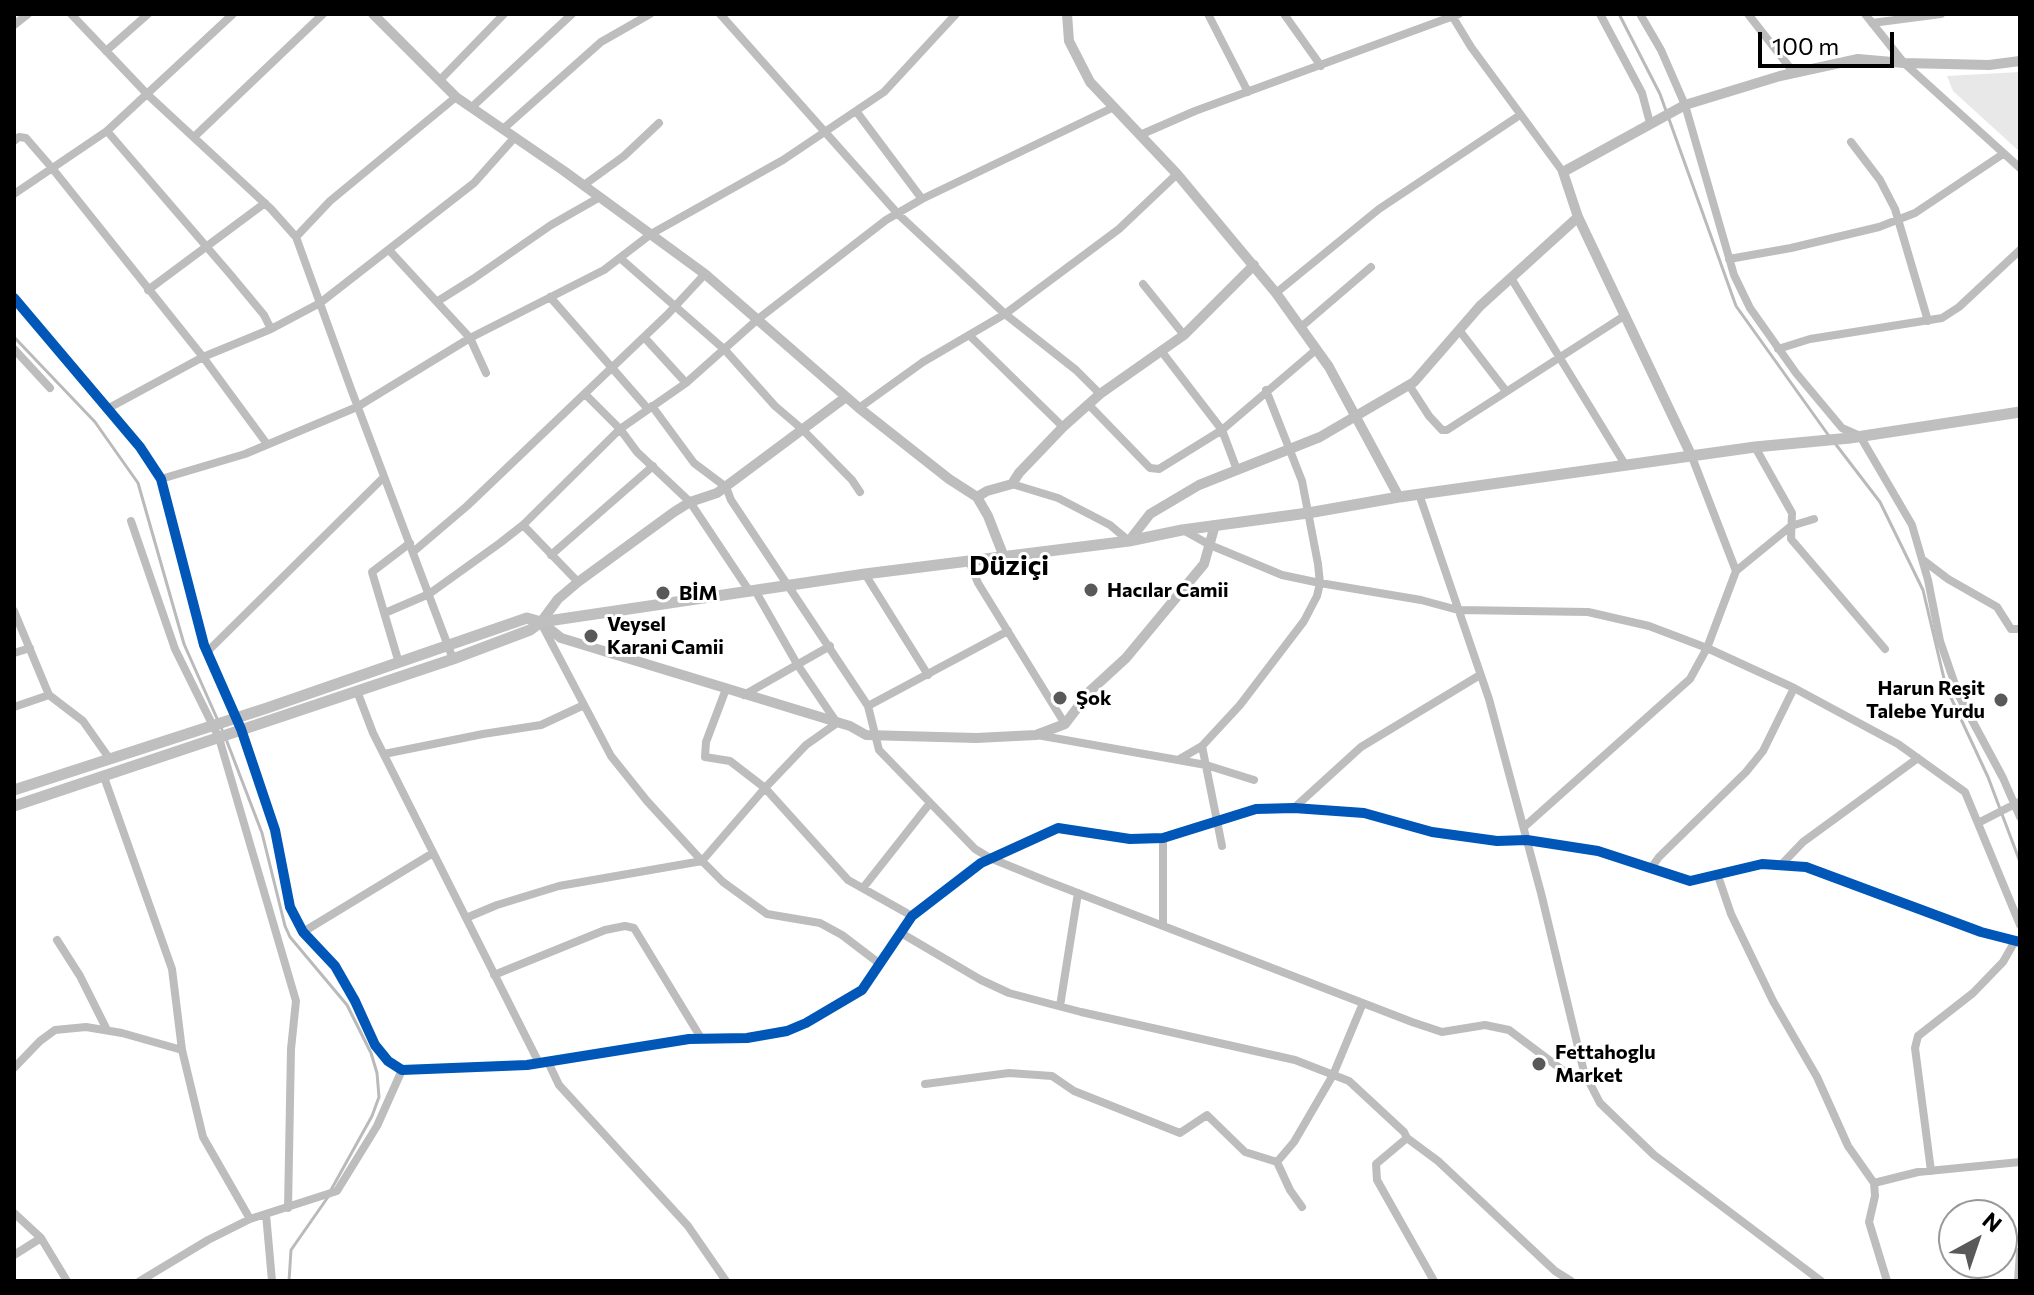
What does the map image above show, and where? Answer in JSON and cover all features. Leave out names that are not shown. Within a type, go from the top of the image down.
[{"type":"main road","points":[[14,790],[449,647],[527,618],[541,622],[865,574],[1129,541],[1419,494],[1755,447],[1855,437],[2020,412]]},
{"type":"main road","points":[[14,806],[453,659],[530,630],[541,622]]},
{"type":"street","points":[[14,25],[28,14]]},
{"type":"street","points":[[71,14],[148,95],[265,203],[296,237],[453,659]]},
{"type":"street","points":[[106,51],[148,14]]},
{"type":"street","points":[[14,194],[107,131],[233,14]]},
{"type":"street","points":[[194,137],[323,14]]},
{"type":"street","points":[[440,80],[504,14]]},
{"type":"street","points":[[472,107],[572,14]]},
{"type":"street","points":[[503,129],[601,42],[650,14]]},
{"type":"street","points":[[720,14],[898,214],[1005,314],[1076,370],[1100,394]]},
{"type":"street","points":[[161,479],[267,444],[357,407],[470,338],[604,270],[651,234],[826,133],[884,92],[956,14]]},
{"type":"street","points":[[1067,14],[1069,41],[1090,82],[1177,174],[1276,293],[1317,349],[1399,497]]},
{"type":"street","points":[[1208,14],[1248,92]]},
{"type":"street","points":[[1284,14],[1321,66]]},
{"type":"street","points":[[1600,14],[1654,121]]},
{"type":"street","points":[[1640,14],[1661,50],[1683,106],[1729,259],[1750,308],[1778,349],[1842,428],[1855,437],[1912,525],[1940,641],[1959,696],[2017,802],[2020,817]]},
{"type":"street","points":[[1748,14],[1794,73]]},
{"type":"street","points":[[1865,14],[1904,63],[2020,168]]},
{"type":"street","points":[[1872,23],[1941,14]]},
{"type":"street","points":[[1140,135],[1195,111],[1454,15],[1520,115],[1563,172],[1578,217],[1692,457],[1736,571]]},
{"type":"street","points":[[379,16],[456,97],[584,185],[705,274],[859,408],[949,479],[977,497],[1004,557]]},
{"type":"street","points":[[1563,172],[1683,106],[1794,73],[1858,59],[1989,65],[2020,61]]},
{"type":"street","points":[[296,237],[330,201],[456,97]]},
{"type":"street","points":[[385,613],[429,594],[523,525],[620,429],[686,383],[758,319],[886,220],[922,199],[1114,107]]},
{"type":"street","points":[[856,111],[922,199]]},
{"type":"street","points":[[1276,293],[1379,209],[1520,115]]},
{"type":"street","points":[[584,185],[624,156],[659,123]]},
{"type":"street","points":[[107,131],[264,315],[271,329]]},
{"type":"street","points":[[14,141],[19,137],[26,138],[52,168],[203,357],[267,444]]},
{"type":"street","points":[[107,409],[203,357],[271,329],[320,303],[474,183],[515,137]]},
{"type":"street","points":[[1851,142],[1880,180],[1898,220],[1928,321]]},
{"type":"street","points":[[1729,259],[1791,248],[1898,220],[1915,213],[2003,154]]},
{"type":"street","points":[[859,408],[923,362],[1005,314],[1119,229],[1177,174]]},
{"type":"street","points":[[438,301],[551,225],[600,197]]},
{"type":"street","points":[[148,290],[265,203]]},
{"type":"street","points":[[977,497],[1012,484],[1058,498],[1110,525],[1129,541],[1150,514],[1199,485],[1320,437],[1409,385],[1511,278],[1578,217]]},
{"type":"street","points":[[389,250],[470,338],[486,373]]},
{"type":"street","points":[[1778,349],[1810,339],[1942,318],[1959,307],[2020,250]]},
{"type":"street","points":[[620,258],[725,350],[775,406],[852,480],[860,492]]},
{"type":"street","points":[[1012,484],[1063,427],[1100,394],[1184,335],[1254,265]]},
{"type":"street","points":[[1301,327],[1371,267]]},
{"type":"street","points":[[399,663],[372,572],[467,506],[644,337],[705,274]]},
{"type":"street","points":[[1511,278],[1626,466]]},
{"type":"street","points":[[1143,284],[1184,335]]},
{"type":"street","points":[[550,297],[650,408],[694,463],[726,487],[731,500],[868,706],[879,750],[975,849],[1078,893],[1442,1032],[1485,1025],[1509,1030],[1569,1075],[1589,1082]]},
{"type":"street","points":[[14,298],[140,447],[161,479],[208,651],[223,722],[275,830],[290,907],[303,932],[335,966],[375,1045],[388,1061],[402,1070],[544,1062],[701,1038],[747,1038],[787,1031],[862,990],[912,916],[981,863],[1058,828],[1130,839],[1163,838],[1256,809],[1294,808],[1364,813],[1432,832],[1497,841],[1527,840],[1598,851],[1690,881],[1762,864],[1806,867],[1981,932],[2018,942],[1973,993],[1918,1036],[1915,1048],[1931,1171]]},
{"type":"street","points":[[1409,385],[1442,430],[1454,426],[1624,316]]},
{"type":"street","points":[[1459,330],[1506,391]]},
{"type":"street","points":[[969,335],[1063,427]]},
{"type":"street","points":[[644,337],[686,383]]},
{"type":"street","points":[[14,349],[50,388]]},
{"type":"street","points":[[1089,405],[1150,468],[1159,469],[1222,430],[1317,349]]},
{"type":"street","points":[[1162,352],[1222,430],[1237,470]]},
{"type":"street","points":[[1178,760],[1202,746],[1240,705],[1304,621],[1317,596],[1320,583],[1302,481],[1266,390]]},
{"type":"street","points":[[585,394],[620,429],[637,452],[690,502],[753,592],[837,723]]},
{"type":"street","points":[[541,622],[558,599],[578,582],[690,502],[726,487],[846,397]]},
{"type":"street","points":[[1755,447],[1792,513],[1791,539],[1885,649]]},
{"type":"street","points":[[551,555],[653,466]]},
{"type":"street","points":[[208,651],[384,477]]},
{"type":"street","points":[[1419,494],[1480,675],[1524,827],[1589,1082],[1600,1103],[1654,1155],[1821,1281]]},
{"type":"street","points":[[1524,827],[1690,679],[1707,648],[1736,571],[1791,526],[1814,519]]},
{"type":"street","points":[[131,521],[175,649],[228,734],[296,1001],[291,1049],[288,1208]]},
{"type":"street","points":[[523,525],[578,582]]},
{"type":"street","points":[[1036,735],[1065,724],[1090,691],[1126,658],[1204,564],[1215,525]]},
{"type":"street","points":[[1182,530],[1282,575],[1320,583],[1421,600],[1458,610],[1588,612],[1649,626],[1707,648],[1794,688],[1898,744],[1965,792],[2020,925]]},
{"type":"street","points":[[1922,559],[1948,579],[1997,607],[2011,629],[2020,629]]},
{"type":"street","points":[[969,561],[978,583],[1065,724]]},
{"type":"street","points":[[865,574],[928,675]]},
{"type":"street","points":[[14,611],[49,695],[83,721],[109,758]]},
{"type":"street","points":[[541,622],[561,638],[837,723],[866,735],[976,738],[1036,735],[1206,765],[1254,780]]},
{"type":"street","points":[[541,622],[611,756],[702,861],[723,882],[767,914],[820,923],[842,935],[880,964]]},
{"type":"street","points":[[868,706],[1008,631]]},
{"type":"street","points":[[744,695],[830,646]]},
{"type":"street","points":[[14,653],[30,648]]},
{"type":"street","points":[[1294,808],[1361,747],[1480,675]]},
{"type":"street","points":[[1651,868],[1763,751],[1794,688]]},
{"type":"street","points":[[726,689],[706,742],[705,757],[730,761],[765,788],[848,880],[912,916]]},
{"type":"street","points":[[357,691],[384,754],[494,975],[544,1062],[559,1085],[688,1226],[726,1281]]},
{"type":"street","points":[[14,707],[49,695]]},
{"type":"street","points":[[384,754],[541,725],[584,705]]},
{"type":"street","points":[[466,918],[559,886],[702,861],[806,745],[837,723]]},
{"type":"street","points":[[1202,746],[1222,846]]},
{"type":"street","points":[[1781,865],[1803,842],[1918,758]]},
{"type":"street","points":[[104,777],[172,969],[182,1050],[203,1137],[250,1219]]},
{"type":"street","points":[[1978,823],[2017,802]]},
{"type":"street","points":[[863,888],[930,803]]},
{"type":"street","points":[[1163,838],[1163,926]]},
{"type":"street","points":[[303,932],[433,853]]},
{"type":"street","points":[[1718,876],[1731,914],[1773,1001],[1817,1077],[1848,1146],[1874,1183],[1875,1196],[1869,1222],[1887,1281]]},
{"type":"street","points":[[1060,1006],[1078,893]]},
{"type":"street","points":[[494,975],[605,930],[625,926],[634,928],[701,1038]]},
{"type":"street","points":[[901,933],[1009,993],[1295,1060],[1349,1081],[1407,1138],[1438,1161],[1555,1271],[1571,1281]]},
{"type":"street","points":[[57,940],[80,976],[107,1030]]},
{"type":"street","points":[[1277,1162],[1294,1142],[1333,1075],[1363,1003]]},
{"type":"street","points":[[14,1067],[55,1030],[86,1027],[107,1030],[182,1050]]},
{"type":"street","points":[[140,1281],[250,1219],[337,1191],[377,1126],[402,1070]]},
{"type":"street","points":[[925,1084],[1009,1073],[1052,1076],[1074,1091],[1180,1133],[1207,1115],[1245,1152],[1277,1162],[1302,1207]]},
{"type":"street","points":[[1407,1138],[1376,1164],[1377,1180],[1434,1281]]},
{"type":"street","points":[[1874,1183],[1931,1171],[2020,1162]]},
{"type":"street","points":[[14,1213],[41,1238],[67,1281]]},
{"type":"street","points":[[266,1214],[272,1281]]},
{"type":"street","points":[[14,1255],[41,1238]]},
{"type":"street","points":[[2018,1281],[2020,1251]]},
{"type":"shaded area","points":[[2020,72],[2020,152],[1953,91],[1947,76]]},
{"type":"waterway","points":[[1619,14],[1660,94],[1736,306],[1829,436]]},
{"type":"waterway","points":[[14,337],[95,422],[138,483],[184,644],[223,732]]},
{"type":"waterway","points":[[1834,442],[1880,502],[1923,590],[1946,687],[1988,777],[2020,862]]},
{"type":"waterway","points":[[226,739],[262,833],[285,926],[290,937],[347,1005],[371,1053],[377,1073],[379,1097],[372,1116],[331,1190]]},
{"type":"waterway","points":[[289,1281],[291,1250],[328,1197]]},
{"type":"cycle path","points":[[14,298],[140,447],[161,479],[204,645],[241,729],[275,830],[290,907],[303,932],[335,966],[375,1045],[388,1061],[402,1070],[527,1065],[689,1039],[747,1038],[787,1031],[862,990],[912,916],[981,863],[1058,828],[1130,839],[1163,838],[1256,809],[1294,808],[1364,813],[1432,832],[1497,841],[1527,840],[1598,851],[1690,881],[1762,864],[1806,867],[1981,932],[2020,942]]},
{"type":"place","name":"Hacılar Camii","points":[[1091,590]]},
{"type":"place","name":"BİM","points":[[663,593]]},
{"type":"place","name":"Veysel Karani Camii","points":[[591,636]]},
{"type":"place","name":"Şok","points":[[1060,698]]},
{"type":"place","name":"Harun Reşit Talebe Yurdu","points":[[2001,700]]},
{"type":"place","name":"Fettahoglu Market","points":[[1539,1064]]},
{"type":"district","name":"Düziçi","points":[[1009,566]]}]
